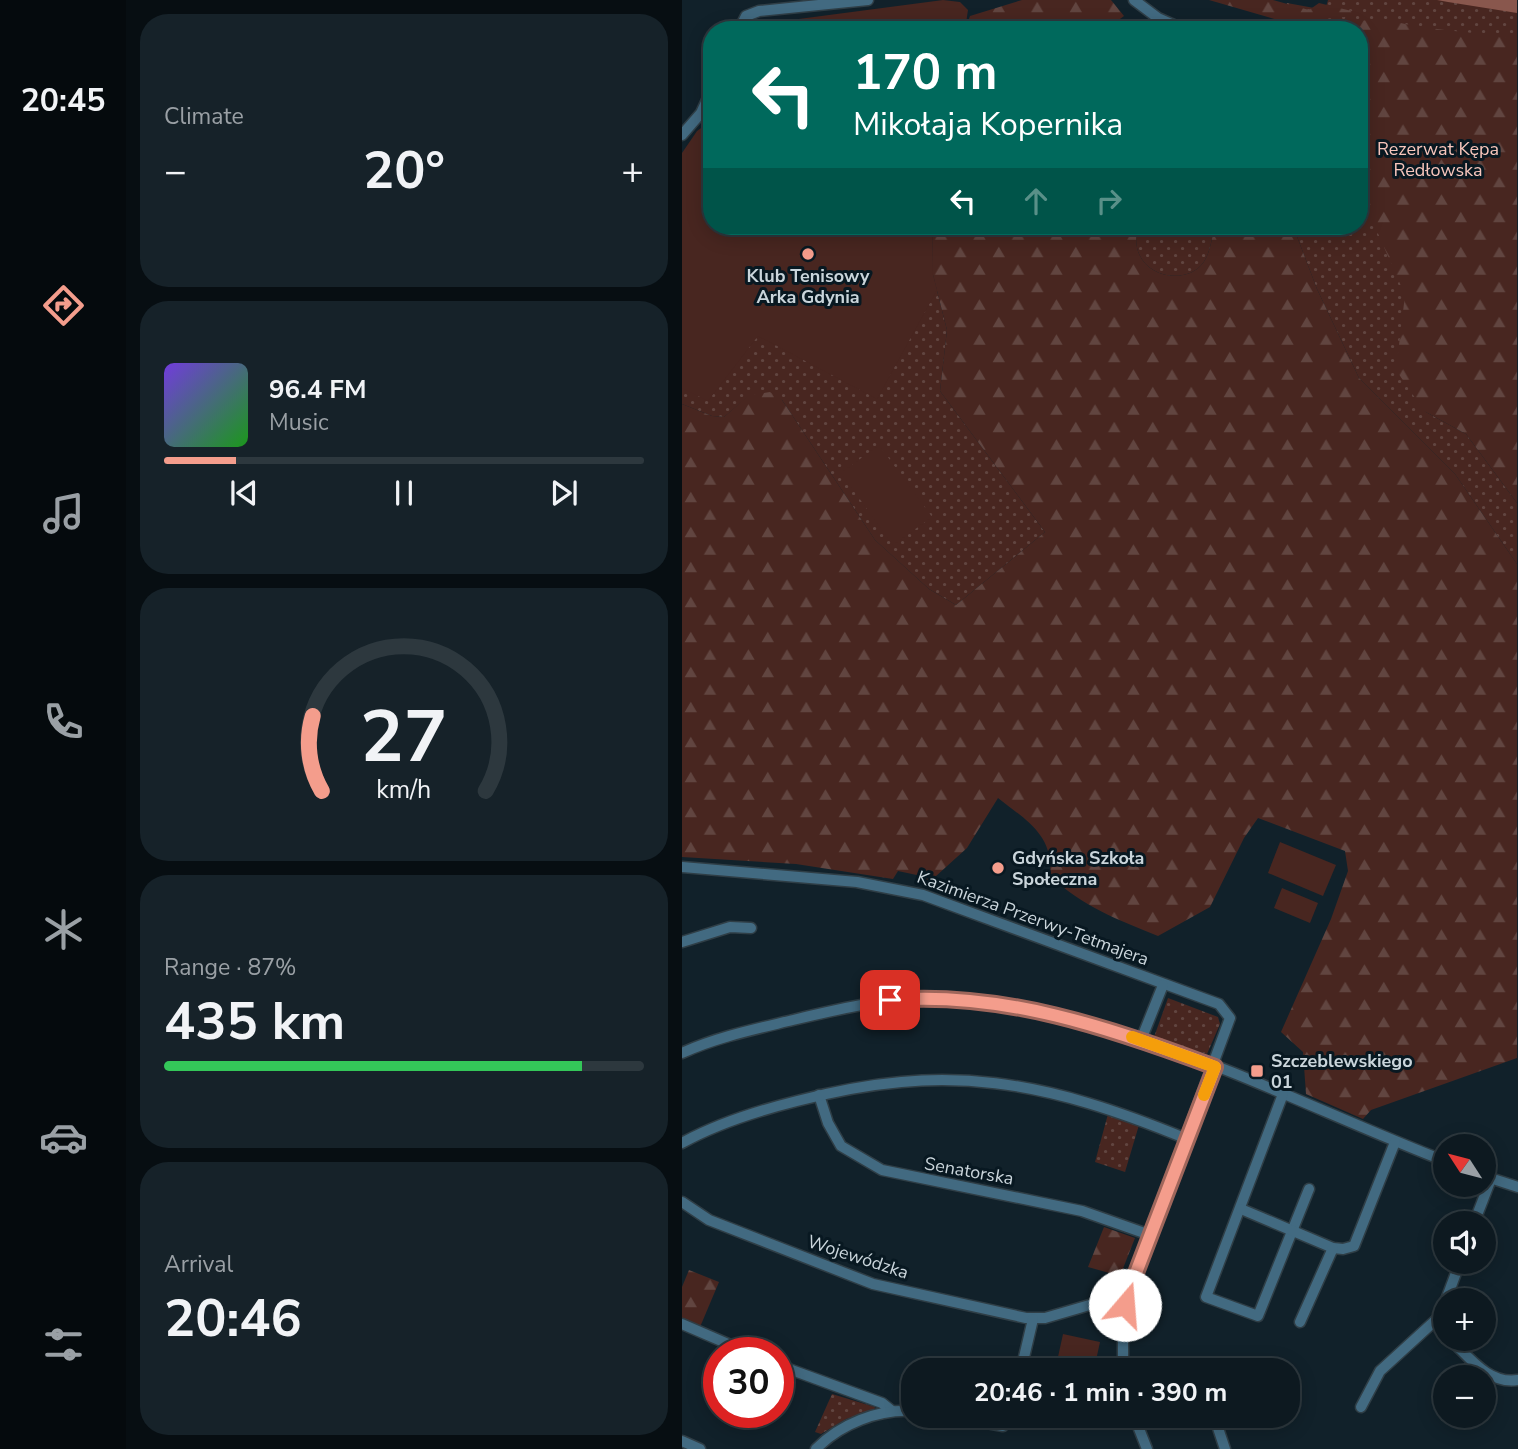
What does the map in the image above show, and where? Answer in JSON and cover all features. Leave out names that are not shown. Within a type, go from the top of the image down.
[{"type":"street","points":[[744,21],[746,16],[759,11],[868,0]]},
{"type":"street","points":[[1134,0],[1165,21]]},
{"type":"street","points":[[682,135],[703,109]]},
{"type":"street","name":"Kazimierza Przerwy-Tetmajera","points":[[682,867],[845,881],[904,890],[982,915],[1219,1004],[1230,1018],[1215,1067]]},
{"type":"street","points":[[682,942],[730,927],[751,928]]},
{"type":"street","name":"Kazimierza Przerwy-Tetmajera","points":[[1141,1040],[1163,985]]},
{"type":"street","points":[[682,1054],[723,1038],[850,1006],[933,998],[984,1002],[1065,1017],[1141,1040],[1283,1094],[1433,1156]]},
{"type":"street","points":[[1024,1358],[1033,1319],[1123,1294],[1130,1286],[1215,1067]]},
{"type":"street","points":[[682,1143],[744,1115],[819,1095],[905,1080],[937,1078],[991,1082],[1100,1106],[1187,1139]]},
{"type":"street","points":[[1283,1094],[1206,1297],[1258,1316],[1309,1189]]},
{"type":"street","name":"Senatorska","points":[[819,1095],[831,1129],[841,1146],[882,1170],[901,1177],[1082,1211],[1150,1235]]},
{"type":"street","points":[[1241,1209],[1333,1248],[1343,1250],[1354,1246],[1395,1142]]},
{"type":"street","points":[[1496,1180],[1517,1187]]},
{"type":"street","name":"Wojewódzka","points":[[682,1202],[709,1220],[873,1284],[1033,1319]]},
{"type":"street","points":[[1300,1322],[1333,1248]]},
{"type":"street","points":[[1123,1294],[1123,1358]]},
{"type":"street","points":[[1361,1407],[1380,1371],[1433,1323]]},
{"type":"street","points":[[682,1324],[712,1337]]},
{"type":"street","points":[[1463,1351],[1487,1373],[1502,1381],[1517,1380]]},
{"type":"street","points":[[794,1371],[882,1403],[892,1411]]},
{"type":"street","points":[[816,1449],[841,1429],[892,1411],[901,1411]]},
{"type":"street","points":[[1139,1428],[1147,1449]]},
{"type":"street","points":[[1218,1428],[1225,1449]]},
{"type":"street","points":[[682,1441],[700,1449]]},
{"type":"green space","points":[[943,0],[960,2],[968,10],[966,21],[791,20]]},
{"type":"green space","points":[[1022,0],[1111,0],[1124,16],[1117,21],[968,21],[970,16]]},
{"type":"green space","points":[[1209,0],[1273,0],[1309,10],[1319,3],[1368,15],[1297,21],[1282,21]]},
{"type":"green space","name":"Rezerwat Kępa Redłowska","points":[[1328,0],[1517,0],[1517,451],[1424,411],[1466,434],[1517,503],[1517,564],[1455,474],[1359,378],[1317,289],[1296,235],[1368,235],[1368,21],[1282,21],[1287,3],[1325,10]]},
{"type":"green space","name":"Rezerwat Kępa Redłowska","points":[[1381,18],[1414,26],[1517,39],[1517,503],[1466,434],[1424,411],[1396,370],[1405,295],[1368,211],[1368,21],[1360,21]]},
{"type":"green space","name":"Klub Tenisowy Arka Gdynia","points":[[703,127],[703,235],[932,235],[933,275],[937,290],[877,399],[758,336],[708,401],[682,388],[682,153]]},
{"type":"green space","points":[[682,161],[703,206],[703,235],[932,235],[933,275],[947,330],[940,391],[1045,532],[956,605],[929,589],[875,540],[782,400],[750,395],[724,417],[712,416],[682,404]]},
{"type":"green space","points":[[932,235],[1137,235],[1140,256],[1148,266],[1158,273],[1171,276],[1194,271],[1203,263],[1213,235],[1296,235],[1317,289],[1359,378],[1455,474],[1517,564],[1517,1058],[1371,1110],[1363,1119],[1306,1094],[1303,1052],[1281,1032],[1331,919],[1348,871],[1345,851],[1258,818],[1244,838],[1210,907],[1158,936],[1101,911],[1062,887],[1050,876],[1048,850],[1043,839],[1028,822],[998,798],[967,848],[925,886],[926,877],[898,871],[893,879],[796,864],[682,857],[682,404],[712,416],[724,417],[749,395],[770,392],[782,400],[875,540],[929,589],[956,605],[1045,532],[940,391],[947,330],[933,275]]},
{"type":"green space","points":[[1137,235],[1213,235],[1203,263],[1194,271],[1183,275],[1158,273],[1140,256]]},
{"type":"green space","points":[[879,445],[932,517],[893,545],[841,473]]},
{"type":"green space","points":[[1280,842],[1336,865],[1323,896],[1268,873]]},
{"type":"green space","points":[[1282,888],[1318,903],[1310,923],[1274,908]]},
{"type":"green space","points":[[1168,998],[1218,1017],[1220,1024],[1207,1054],[1154,1037]]},
{"type":"green space","points":[[1108,1114],[1139,1125],[1125,1172],[1095,1162]]},
{"type":"green space","points":[[1104,1227],[1135,1238],[1120,1276],[1088,1267]]},
{"type":"green space","points":[[689,1270],[719,1282],[700,1327],[682,1319],[682,1287]]},
{"type":"green space","points":[[1063,1334],[1100,1342],[1097,1358],[1058,1357]]},
{"type":"green space","points":[[832,1394],[875,1407],[874,1411],[846,1419],[821,1434],[815,1432]]},
{"type":"shaded area","points":[[1437,0],[1517,0],[1517,13],[1448,2]]},
{"type":"slow traffic","points":[[1132,1037],[1215,1067],[1204,1095]]},
{"type":"place","name":"Klub Tenisowy Arka Gdynia","points":[[808,254]]},
{"type":"place","name":"Gdyńska Szkoła Społeczna","points":[[998,868]]},
{"type":"place","name":"Szczeblewskiego 01","points":[[1257,1071]]},
{"type":"route","points":[[890,1000],[971,1000],[1065,1017],[1122,1033],[1215,1067],[1134,1278],[1123,1294],[1125,1305]]}]
